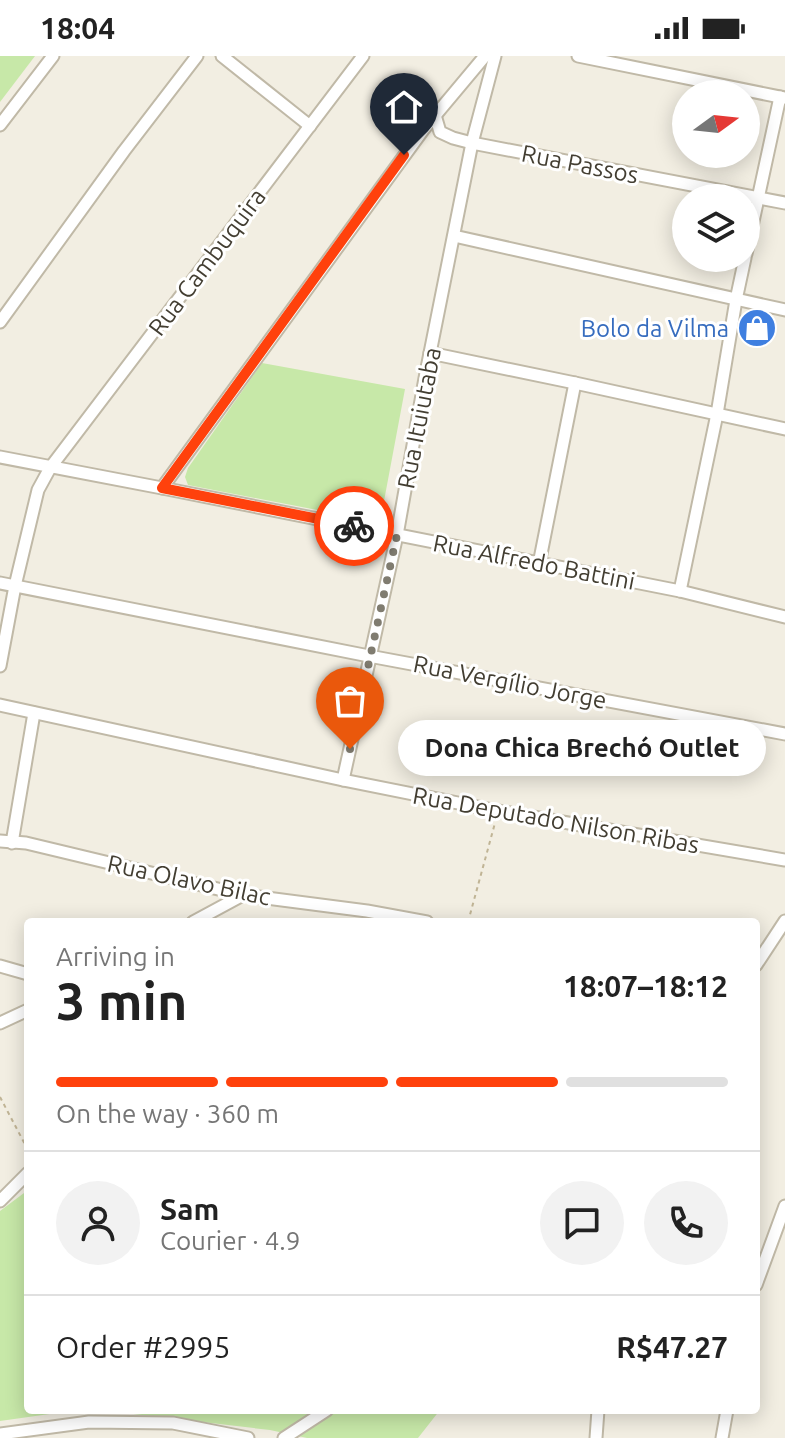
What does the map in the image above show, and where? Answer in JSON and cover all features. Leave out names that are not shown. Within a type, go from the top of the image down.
[{"type":"street","points":[[0,125],[53,56]]},
{"type":"street","points":[[0,322],[197,56]]},
{"type":"street","points":[[222,56],[310,126]]},
{"type":"street","name":"Rua Cambuquira","points":[[0,666],[38,490],[50,468],[363,56]]},
{"type":"street","points":[[162,488],[435,115],[485,56]]},
{"type":"street","name":"Rua Ituiutaba","points":[[343,780],[397,535],[472,143],[495,56]]},
{"type":"street","points":[[578,56],[782,97],[760,189]]},
{"type":"street","name":"Rua Passos","points":[[435,115],[440,132],[453,138],[689,184]]},
{"type":"street","name":"Rua Passos","points":[[760,197],[785,203]]},
{"type":"street","points":[[454,236],[785,310]]},
{"type":"street","points":[[680,591],[742,272]]},
{"type":"street","points":[[430,353],[785,429]]},
{"type":"street","points":[[539,564],[575,383]]},
{"type":"street","name":"Rua Alfredo Battini","points":[[0,457],[680,591],[785,617]]},
{"type":"street","name":"Rua Vergílio Jorge","points":[[0,583],[785,734]]},
{"type":"street","name":"Rua Deputado Nilson Ribas","points":[[0,705],[498,811],[785,860]]},
{"type":"street","points":[[6,842],[34,713]]},
{"type":"street","name":"Rua Olavo Bilac","points":[[6,842],[26,843],[243,895],[405,918]]},
{"type":"street","points":[[200,918],[243,895]]},
{"type":"street","points":[[760,959],[785,921]]},
{"type":"street","points":[[0,966],[24,973]]},
{"type":"street","points":[[0,1023],[24,1012]]},
{"type":"street","points":[[0,1201],[24,1177]]},
{"type":"street","points":[[760,1274],[785,1206]]},
{"type":"street","points":[[284,1438],[321,1414]]},
{"type":"street","points":[[596,1438],[598,1414]]},
{"type":"street","points":[[722,1438],[726,1414]]},
{"type":"street","points":[[0,1434],[89,1422],[173,1423],[248,1438]]},
{"type":"path","points":[[469,918],[498,811]]},
{"type":"path","points":[[0,1097],[24,1142]]},
{"type":"green space","points":[[0,56],[35,56],[0,102]]},
{"type":"green space","points":[[262,363],[405,389],[381,517],[369,520],[188,485],[185,477],[188,468]]},
{"type":"green space","points":[[24,1193],[24,1414],[50,1414],[0,1421],[0,1211]]},
{"type":"green space","points":[[133,1414],[437,1414],[418,1438],[307,1438],[270,1430]]},
{"type":"way so far","points":[[350,749],[397,535],[354,526]]},
{"type":"place","name":"Bolo da Vilma","points":[[757,328]]},
{"type":"place","name":"Dona Chica Brechó Outlet","points":[[350,749]]},
{"type":"route","points":[[354,526],[162,488],[404,155]]}]
